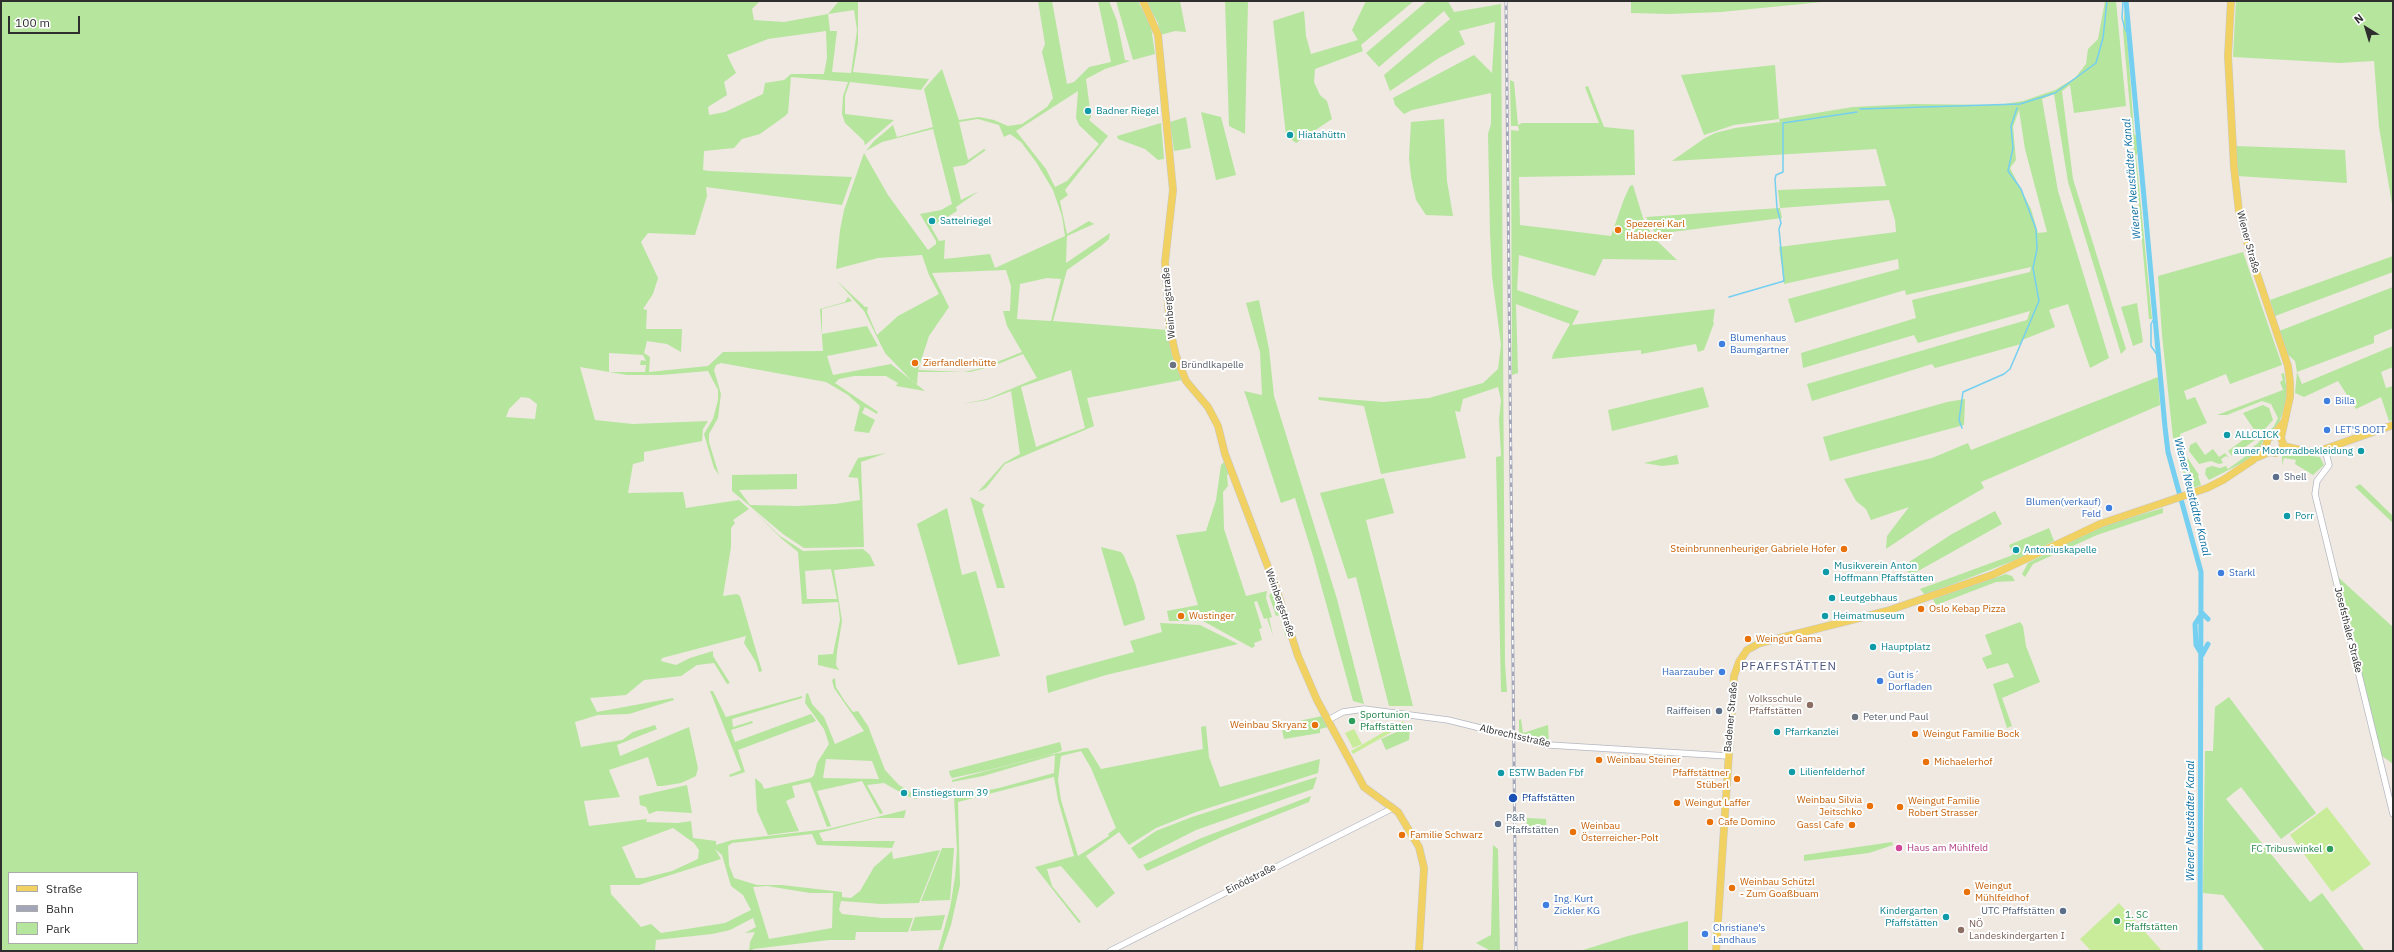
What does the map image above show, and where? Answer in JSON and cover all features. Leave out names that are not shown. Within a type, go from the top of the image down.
[{"type":"main road","name":"Weinbergstraße","points":[[1143,1],[1158,35],[1172,177],[1173,197],[1165,262],[1170,330],[1176,356],[1186,381],[1208,407],[1216,420],[1226,454],[1276,588],[1298,656],[1328,720],[1364,787],[1403,818],[1422,856],[1424,868],[1419,951]]},
{"type":"main road","name":"Wiener Straße","points":[[2231,1],[2228,56],[2234,167],[2239,212],[2250,253],[2288,366],[2290,397],[2281,438],[2283,446],[2279,452],[2267,449]]},
{"type":"main road","name":"Wiener Straße","points":[[2267,449],[2266,440],[2273,436],[2284,422]]},
{"type":"main road","points":[[2283,446],[2310,452],[2325,449],[2389,426]]},
{"type":"main road","points":[[2273,436],[2281,438]]},
{"type":"main road","name":"Wiener Straße","points":[[2176,500],[2223,480],[2267,449]]},
{"type":"main road","name":"Badener Straße","points":[[1716,951],[1734,676],[1739,662],[1747,650],[1760,643],[1887,611],[1992,575],[2100,524],[2176,500]]},
{"type":"street","name":"Josefsthaler Straße","points":[[2325,449],[2329,465],[2317,481],[2315,494],[2393,814]]},
{"type":"street","name":"Albrechtsstraße","points":[[1328,720],[1344,712],[1364,709],[1448,720],[1549,745],[1728,756]]},
{"type":"street","name":"Einödstraße","points":[[1110,951],[1392,808]]},
{"type":"green space","points":[[1,1],[760,1],[752,9],[754,20],[784,22],[828,14],[839,1],[858,1],[858,43],[853,72],[929,79],[921,90],[850,82],[845,96],[845,114],[894,120],[865,145],[864,141],[845,123],[842,114],[843,96],[848,82],[791,77],[788,113],[760,134],[742,139],[734,148],[704,151],[703,170],[852,177],[842,205],[706,187],[707,196],[695,235],[648,233],[641,242],[658,278],[653,294],[643,309],[647,310],[646,329],[682,329],[681,352],[667,344],[647,341],[644,353],[650,357],[649,372],[708,366],[723,352],[823,351],[820,309],[845,302],[848,297],[852,301],[822,309],[822,334],[867,326],[878,346],[827,356],[833,375],[891,364],[925,391],[896,386],[898,383],[886,376],[854,376],[839,379],[835,383],[878,412],[877,414],[865,407],[862,413],[875,420],[869,433],[854,431],[860,406],[848,395],[826,382],[721,363],[716,365],[714,370],[721,394],[718,418],[709,434],[709,442],[719,475],[714,468],[704,434],[713,419],[718,400],[718,390],[708,371],[661,375],[627,375],[609,372],[580,367],[595,420],[633,424],[708,421],[703,429],[702,441],[644,452],[644,461],[633,464],[628,493],[683,492],[686,508],[739,500],[749,509],[733,520],[735,523],[731,528],[731,547],[723,596],[737,594],[740,596],[762,671],[759,672],[756,662],[744,643],[746,636],[662,658],[661,661],[676,665],[690,658],[713,651],[713,656],[730,683],[727,684],[714,663],[697,665],[681,676],[644,680],[626,695],[590,698],[597,712],[673,698],[674,700],[629,714],[598,715],[575,722],[581,747],[622,740],[633,732],[655,725],[657,729],[617,745],[620,756],[689,727],[698,768],[696,776],[692,778],[681,783],[662,786],[657,786],[648,757],[609,770],[620,797],[584,801],[589,826],[647,819],[646,822],[678,823],[691,821],[693,838],[716,841],[716,845],[732,840],[828,829],[906,810],[904,818],[877,818],[819,833],[823,841],[895,841],[892,848],[817,845],[812,834],[732,843],[728,846],[729,865],[734,878],[757,885],[782,885],[842,892],[842,897],[851,898],[860,891],[874,867],[892,851],[893,859],[940,850],[919,903],[881,904],[841,901],[839,910],[842,914],[882,918],[913,918],[908,932],[856,932],[855,940],[829,940],[753,949],[752,951],[749,951],[750,942],[755,932],[745,933],[756,927],[753,918],[730,930],[712,934],[656,940],[655,951],[1,951]],"holes":[[[854,10],[857,30],[851,73],[832,72],[837,31],[830,31],[828,14]],[[826,31],[827,58],[824,74],[791,74],[784,80],[765,83],[763,94],[725,112],[709,115],[708,107],[727,95],[724,82],[736,73],[727,55],[768,39]],[[609,353],[643,355],[646,361],[641,360],[640,365],[646,365],[645,372],[609,372]],[[521,397],[529,398],[537,404],[535,419],[506,417],[509,409]],[[673,828],[694,843],[699,850],[698,859],[672,871],[644,878],[636,878],[622,847]],[[715,849],[722,855],[731,886],[743,895],[751,910],[725,923],[661,933],[651,924],[641,927],[611,894],[610,885],[639,885],[721,859]],[[767,886],[810,893],[833,893],[832,928],[769,939],[753,887]]]},
{"type":"green space","points":[[1038,1],[1052,1],[1067,84],[1074,82],[1089,67],[1111,62],[1098,1],[1109,1],[1117,21],[1125,60],[1130,61],[1105,69],[1086,79],[1091,117],[1089,120],[1108,136],[1065,190],[1068,195],[1060,201],[1067,234],[1089,221],[1094,224],[1067,236],[1066,263],[1110,233],[1109,239],[1101,246],[1067,270],[1053,321],[1168,330],[1182,380],[1087,398],[1094,426],[1005,464],[986,488],[978,492],[1004,463],[1020,454],[1011,391],[987,400],[962,404],[987,399],[1037,378],[1023,354],[993,366],[970,372],[964,372],[918,372],[917,384],[913,382],[885,353],[864,311],[837,281],[865,307],[868,307],[867,312],[877,335],[898,316],[939,294],[929,275],[922,255],[878,258],[836,269],[840,230],[844,210],[864,153],[888,195],[928,250],[936,244],[936,241],[920,214],[941,210],[952,204],[933,129],[882,142],[866,151],[874,141],[893,125],[897,137],[933,127],[924,89],[942,69],[959,120],[979,117],[994,120],[1008,126],[1022,124],[1047,107],[1053,98],[1042,52],[1045,44]],"holes":[[[1078,91],[1076,118],[1079,125],[1099,144],[1067,181],[1055,187],[1046,169],[1016,131]],[[978,119],[999,125],[1004,137],[1010,134],[1021,142],[1036,162],[1053,190],[1062,216],[1065,236],[995,268],[990,254],[944,259],[945,240],[939,241],[931,227],[957,211],[956,207],[979,191],[961,200],[953,167],[965,165],[986,150],[984,149],[968,160],[959,122]],[[1006,270],[1011,286],[1010,311],[1003,311],[1007,326],[1022,352],[982,368],[964,372],[918,370],[929,336],[949,307],[932,273]],[[1047,278],[1061,279],[1051,321],[1017,319],[1020,284]],[[1071,370],[1085,428],[1036,447],[1021,387]]]},
{"type":"green space","points":[[1116,1],[1138,1],[1151,27],[1155,54],[1133,60]]},
{"type":"green space","points":[[1146,1],[1180,1],[1186,32],[1175,31],[1160,35],[1158,23]]},
{"type":"green space","points":[[1225,1],[1248,1],[1245,134],[1229,126]]},
{"type":"green space","points":[[1366,1],[1414,1],[1361,45],[1363,51],[1315,69],[1314,82],[1320,95],[1327,101],[1332,119],[1296,143],[1286,135],[1273,21],[1304,11],[1306,36],[1311,54],[1358,40],[1352,30]]},
{"type":"green space","points":[[1427,1],[1448,1],[1454,12],[1501,4],[1505,663],[1507,692],[1501,692],[1496,457],[1501,456],[1499,420],[1501,400],[1498,387],[1463,399],[1460,412],[1455,411],[1466,458],[1381,474],[1364,406],[1319,400],[1318,397],[1384,402],[1429,398],[1483,383],[1498,369],[1501,345],[1492,276],[1490,233],[1488,134],[1491,124],[1491,93],[1412,110],[1404,114],[1395,105],[1393,98],[1474,55],[1492,73],[1495,22],[1459,31],[1465,44],[1439,58],[1390,91],[1384,75],[1450,19],[1444,11],[1379,67],[1366,53]]},
{"type":"green space","points":[[1631,1],[1832,1],[1721,12],[1669,14],[1631,13]]},
{"type":"green space","points":[[2105,1],[2116,1],[2126,106],[2074,113],[2070,85],[2062,91],[2073,179],[2126,349],[2121,354],[2068,182],[2054,94],[2042,99],[2058,191],[2109,358],[2090,368],[2068,304],[2049,310],[2055,327],[2022,340],[2021,344],[1935,368],[1932,364],[1812,401],[1807,384],[2027,320],[2030,311],[1918,343],[1914,335],[1803,368],[1801,353],[1916,318],[1912,300],[2030,272],[2031,267],[1906,295],[1905,290],[1795,323],[1788,299],[1899,269],[1898,259],[1784,284],[1779,247],[1896,232],[1895,220],[1889,200],[1780,208],[1778,190],[1886,186],[1876,149],[1672,161],[1705,138],[1715,133],[1735,128],[1780,122],[1779,119],[1853,107],[1913,104],[1998,105],[2023,101],[2055,90],[2075,78],[2086,64],[2088,49],[2098,39]],"holes":[[[2019,110],[2025,149],[2047,232],[2038,233],[2031,209],[2010,168],[2016,160],[2013,127]]]},
{"type":"green space","points":[[2236,1],[2393,1],[2393,210],[2379,127],[2374,61],[2340,63],[2233,57]]},
{"type":"green space","points":[[2125,4],[2134,133],[2137,138],[2139,150],[2136,156],[2152,319],[2149,319],[2123,31]]},
{"type":"green space","points":[[1775,65],[1779,119],[1734,125],[1704,135],[1681,75]]},
{"type":"green space","points":[[1510,80],[1514,82],[1518,125],[1522,123],[1599,123],[1585,87],[1588,86],[1604,127],[1634,130],[1635,175],[1519,177],[1520,225],[1611,236],[1624,199],[1630,186],[1633,185],[1643,218],[1653,237],[1677,260],[1603,259],[1595,276],[1519,255],[1517,290],[1579,311],[1572,325],[1715,309],[1714,323],[1704,350],[1698,352],[1696,344],[1641,354],[1641,350],[1552,359],[1553,354],[1570,324],[1516,304],[1518,373],[1512,375],[1511,130],[1519,131],[1518,126],[1511,126]]},
{"type":"green space","points":[[1201,112],[1221,117],[1236,175],[1216,180]]},
{"type":"green space","points":[[1186,117],[1191,148],[1174,151],[1170,122]]},
{"type":"green space","points":[[1444,119],[1447,181],[1453,216],[1426,215],[1416,200],[1411,177],[1409,158],[1411,122]]},
{"type":"green space","points":[[1161,123],[1164,159],[1158,160],[1145,149],[1118,139],[1117,136]]},
{"type":"green space","points":[[2236,146],[2345,150],[2347,183],[2237,176]]},
{"type":"green space","points":[[1780,208],[1782,218],[1656,234],[1646,217]]},
{"type":"green space","points":[[2243,252],[2282,365],[2230,384],[2226,374],[2184,391],[2187,400],[2195,397],[2207,423],[2180,434],[2185,454],[2199,475],[2201,485],[2192,489],[2180,466],[2173,438],[2162,335],[2158,276]]},
{"type":"green space","points":[[2393,256],[2393,272],[2275,316],[2270,300]]},
{"type":"green space","points":[[2393,287],[2393,328],[2374,336],[2374,343],[2297,372],[2295,361],[2287,354],[2279,331]]},
{"type":"green space","points":[[1259,300],[1269,349],[1274,396],[1337,599],[1364,704],[1353,701],[1313,556],[1295,498],[1281,503],[1244,391],[1262,395],[1260,352],[1246,303]]},
{"type":"green space","points":[[2137,303],[2143,342],[2133,346],[2121,307]]},
{"type":"green space","points":[[2393,346],[2393,367],[2381,372],[2386,388],[2393,386],[2393,420],[2389,421],[2381,397],[2356,409],[2338,381],[2304,397],[2295,393],[2297,372],[2302,384]]},
{"type":"green space","points":[[2284,373],[2287,391],[2286,403],[2279,423],[2265,438],[2257,452],[2248,460],[2209,480],[2205,474],[2206,468],[2212,466],[2220,468],[2226,466],[2228,469],[2246,456],[2244,453],[2257,444],[2274,426],[2278,418],[2271,404],[2262,401],[2227,415],[2217,415],[2283,390],[2280,382],[2283,380],[2281,374]]},
{"type":"green space","points":[[2158,377],[2160,405],[1981,482],[1984,488],[1929,520],[1886,549],[1887,536],[1909,507],[1871,520],[1866,509],[1856,501],[1844,479],[1932,458],[1968,443],[1971,450]]},
{"type":"green space","points":[[1703,387],[1709,407],[1612,431],[1608,410]]},
{"type":"green space","points":[[1965,399],[1964,425],[1830,461],[1823,437],[1947,402]]},
{"type":"green space","points":[[2263,405],[2269,408],[2273,420],[2255,440],[2241,450],[2239,447],[2232,452],[2232,456],[2228,451],[2255,431],[2243,413]]},
{"type":"green space","points":[[2196,442],[2205,455],[2213,449],[2219,457],[2225,453],[2229,458],[2226,456],[2221,459],[2223,463],[2219,464],[2211,461],[2199,464],[2189,451],[2190,445]]},
{"type":"green space","points":[[886,453],[861,462],[864,547],[804,548],[783,534],[732,491],[732,475],[797,474],[797,489],[739,490],[750,505],[798,506],[835,504],[860,500],[858,478],[848,477],[858,458]]},
{"type":"green space","points":[[2286,453],[2320,457],[2324,465],[2313,475],[2295,464],[2296,460],[2284,458],[2282,465],[2282,457]]},
{"type":"green space","points":[[1677,455],[1679,464],[1662,466],[1644,463]]},
{"type":"green space","points":[[1226,460],[1230,473],[1227,475],[1228,486],[1223,492],[1224,529],[1246,596],[1267,591],[1266,598],[1272,617],[1269,618],[1273,636],[1267,618],[1264,619],[1257,601],[1254,602],[1262,628],[1259,629],[1262,640],[1254,643],[1255,646],[1252,648],[1203,621],[1169,621],[1167,611],[1198,605],[1176,535],[1206,531],[1216,500],[1221,465]]},
{"type":"green space","points":[[1384,478],[1394,513],[1366,520],[1413,706],[1389,706],[1356,577],[1348,579],[1320,493]]},
{"type":"green space","points":[[2360,484],[2393,516],[2393,523],[2355,487]]},
{"type":"green space","points":[[970,497],[985,505],[982,509],[1005,588],[997,588]]},
{"type":"green space","points":[[947,508],[962,575],[976,571],[1000,656],[958,665],[917,524]]},
{"type":"green space","points":[[2163,508],[2163,513],[2097,535],[2033,564],[2025,577],[2022,574],[2028,563],[2081,536],[2109,524]]},
{"type":"green space","points":[[1995,511],[2002,524],[1911,575],[1903,566],[1952,534]]},
{"type":"green space","points":[[755,512],[780,536],[803,551],[863,549],[870,555],[875,566],[834,570],[842,621],[836,665],[839,670],[818,665],[818,655],[833,654],[840,620],[838,602],[802,604],[798,552],[782,539]],"holes":[[[831,569],[837,599],[807,599],[805,571]]]},
{"type":"green space","points":[[2049,528],[2054,541],[2018,559],[1925,595],[1920,589],[2013,555],[2009,545]]},
{"type":"green space","points":[[1101,547],[1121,552],[1124,556],[1135,583],[1145,618],[1144,620],[1124,626]]},
{"type":"green space","points":[[2006,574],[2012,576],[2015,581],[1996,582],[1936,605],[1933,599]]},
{"type":"green space","points":[[2338,577],[2393,627],[2393,764],[2382,756]]},
{"type":"green space","points":[[1274,591],[1289,634],[1286,637],[1279,615],[1276,616],[1269,595]]},
{"type":"green space","points":[[2020,622],[2023,626],[2026,646],[2040,682],[2002,698],[2012,726],[2007,728],[1993,684],[2014,677],[2008,663],[1987,669],[1982,658],[1992,654],[1985,635]]},
{"type":"green space","points":[[1160,623],[1200,625],[1238,644],[1106,675],[1048,693],[1046,676],[1134,652],[1130,641],[1162,632]]},
{"type":"green space","points":[[835,678],[836,687],[844,700],[853,712],[858,711],[868,726],[885,770],[899,785],[919,797],[916,799],[907,796],[884,783],[867,785],[883,813],[880,814],[862,781],[817,791],[831,826],[827,827],[810,782],[792,786],[795,797],[786,801],[799,831],[768,835],[757,811],[755,778],[762,784],[764,789],[811,778],[814,775],[817,763],[829,744],[824,729],[805,703],[806,694],[808,693],[812,704],[824,717],[835,744],[864,731],[834,688],[832,680]],"holes":[[[826,759],[872,761],[879,779],[823,778]]]},
{"type":"green space","points":[[710,691],[713,691],[726,717],[802,696],[802,698],[732,719],[733,727],[752,721],[753,723],[731,730],[735,742],[811,714],[816,721],[738,750],[745,772],[730,777],[729,775],[741,770]]},
{"type":"green space","points":[[2229,697],[2316,813],[2281,839],[2241,787],[2226,799],[2310,902],[2322,893],[2365,951],[2265,951],[2223,895],[2203,893],[2205,751],[2213,751],[2215,707]]},
{"type":"green space","points":[[1322,716],[1328,727],[1320,729],[1320,733],[1284,739],[1281,725]]},
{"type":"green space","points":[[1521,719],[1523,733],[1548,725],[1549,742],[1519,735],[1519,720]]},
{"type":"green space","points":[[1403,721],[1404,725],[1353,754],[1351,751]]},
{"type":"green space","points":[[1206,726],[1209,757],[1220,787],[1320,759],[1318,773],[1196,812],[1156,828],[1129,845],[1119,832],[1086,856],[1115,893],[1097,908],[1061,866],[1047,869],[1052,886],[1081,922],[1079,923],[1035,867],[1074,856],[1058,800],[1054,777],[958,802],[960,885],[951,925],[942,951],[938,951],[950,908],[955,877],[957,850],[954,797],[999,788],[1054,773],[1055,755],[983,776],[952,782],[952,780],[1048,755],[1085,748],[1088,748],[1101,769],[1203,749],[1201,727]],"holes":[[[1081,751],[1091,768],[1116,828],[1108,834],[1109,836],[1078,856],[1061,800],[1058,780],[1061,756]]]},
{"type":"green space","points":[[1410,726],[1409,740],[1386,750],[1381,739]]},
{"type":"green space","points":[[1354,729],[1362,744],[1353,748],[1345,733]]},
{"type":"green space","points":[[1060,742],[1062,750],[1059,752],[952,778],[950,775],[949,771]]},
{"type":"green space","points":[[1317,777],[1313,789],[1196,830],[1139,859],[1131,848],[1156,831],[1192,817]]},
{"type":"green space","points":[[687,785],[692,813],[657,811],[649,814],[646,807],[640,805],[639,796]]},
{"type":"green space","points":[[1311,796],[1309,802],[1224,836],[1147,871],[1143,865],[1199,839]]},
{"type":"green space","name":"FC Tribuswinkel","points":[[2327,807],[2371,864],[2332,892],[2290,835]]},
{"type":"green space","points":[[1527,818],[1546,819],[1547,833],[1526,831]]},
{"type":"green space","points":[[1892,842],[1893,845],[1869,853],[1804,861],[1804,855]]},
{"type":"green space","points":[[1493,845],[1498,849],[1500,951],[1491,951],[1476,943],[1491,935]]},
{"type":"green space","points":[[942,848],[954,848],[950,900],[921,901]]},
{"type":"green space","name":"1. SC Pfaffstätten","points":[[2119,903],[2162,951],[2091,951],[2080,939]]},
{"type":"green space","points":[[945,915],[941,930],[910,931],[915,917]]},
{"type":"green space","points":[[1688,921],[1688,951],[1580,951],[1628,936]]},
{"type":"waterway","points":[[1860,109],[2020,104],[2055,93],[2096,63],[2103,38],[2107,1]]},
{"type":"waterway","points":[[2123,1],[2122,18],[2129,36]]},
{"type":"waterway","name":"Wiener Neustädter Kanal","points":[[2126,1],[2168,452],[2201,572],[2200,951]]},
{"type":"waterway","points":[[1962,428],[1959,420],[1963,392],[2004,374],[2010,369],[2039,301],[2033,268],[2037,249],[2036,229],[2021,189],[2008,171],[2013,148],[2011,126],[2017,108]]},
{"type":"waterway","points":[[1729,297],[1784,281],[1779,229],[1781,223],[1777,208],[1775,179],[1776,175],[1783,172],[1783,123],[1857,112]]},
{"type":"waterway","points":[[2155,317],[2151,324],[2151,346],[2158,356]]},
{"type":"waterway","points":[[2208,619],[2202,613],[2195,624],[2196,645],[2202,655],[2208,644]]},
{"type":"railway","points":[[1506,1],[1516,951]]},
{"type":"place","name":"Badner Riegel","points":[[1088,111]]},
{"type":"place","name":"Hiatahüttn","points":[[1290,135]]},
{"type":"place","name":"Sattelriegel","points":[[932,221]]},
{"type":"place","name":"Spezerei Karl Hablecker","points":[[1618,230]]},
{"type":"place","name":"Blumenhaus Baumgartner","points":[[1722,344]]},
{"type":"place","name":"Zierfandlerhütte","points":[[915,363]]},
{"type":"place","name":"Bründlkapelle","points":[[1173,365]]},
{"type":"place","name":"Billa","points":[[2327,401]]},
{"type":"place","name":"LET'S DOIT","points":[[2327,430]]},
{"type":"place","name":"ALLCLICK","points":[[2227,435]]},
{"type":"place","name":"auner Motorradbekleidung","points":[[2361,451]]},
{"type":"place","name":"Shell","points":[[2276,477]]},
{"type":"place","name":"Blumen(verkauf) Feld","points":[[2109,508]]},
{"type":"place","name":"Porr","points":[[2287,516]]},
{"type":"place","name":"Steinbrunnenheuriger Gabriele Hofer","points":[[1844,549]]},
{"type":"place","name":"Antoniuskapelle","points":[[2016,550]]},
{"type":"place","name":"Musikverein Anton Hoffmann Pfaffstätten","points":[[1826,572]]},
{"type":"place","name":"Starkl","points":[[2221,573]]},
{"type":"place","name":"Leutgebhaus","points":[[1832,598]]},
{"type":"place","name":"Oslo Kebap Pizza","points":[[1921,609]]},
{"type":"place","name":"Wustinger","points":[[1181,616]]},
{"type":"place","name":"Heimatmuseum","points":[[1825,616]]},
{"type":"place","name":"Weingut Gama","points":[[1748,639]]},
{"type":"place","name":"Hauptplatz","points":[[1873,647]]},
{"type":"place","name":"Haarzauber","points":[[1722,672]]},
{"type":"place","name":"Gut is´ Dorfladen","points":[[1880,681]]},
{"type":"place","name":"Volksschule Pfaffstätten","points":[[1810,705]]},
{"type":"place","name":"Raiffeisen","points":[[1719,711]]},
{"type":"place","name":"Peter und Paul","points":[[1855,717]]},
{"type":"place","name":"Sportunion Pfaffstätten","points":[[1352,721]]},
{"type":"place","name":"Weinbau Skryanz","points":[[1315,725]]},
{"type":"place","name":"Pfarrkanzlei","points":[[1777,732]]},
{"type":"place","name":"Weingut Familie Bock","points":[[1915,734]]},
{"type":"place","name":"Weinbau Steiner","points":[[1599,760]]},
{"type":"place","name":"Michaelerhof","points":[[1926,762]]},
{"type":"place","name":"Lilienfelderhof","points":[[1792,772]]},
{"type":"place","name":"ESTW Baden Fbf","points":[[1501,773]]},
{"type":"place","name":"Pfaffstättner Stüberl","points":[[1737,779]]},
{"type":"place","name":"Einstiegsturm 39","points":[[904,793]]},
{"type":"place","name":"Pfaffstätten","points":[[1513,798]]},
{"type":"place","name":"Weingut Laffer","points":[[1677,803]]},
{"type":"place","name":"Weinbau Silvia Jeitschko","points":[[1870,806]]},
{"type":"place","name":"Weingut Familie Robert Strasser","points":[[1900,807]]},
{"type":"place","name":"Cafe Domino","points":[[1710,822]]},
{"type":"place","name":"P&R Pfaffstätten","points":[[1498,824]]},
{"type":"place","name":"Gassl Cafe","points":[[1852,825]]},
{"type":"place","name":"Weinbau Österreicher-Polt","points":[[1573,832]]},
{"type":"place","name":"Familie Schwarz","points":[[1402,835]]},
{"type":"place","name":"Haus am Mühlfeld","points":[[1899,848]]},
{"type":"place","name":"FC Tribuswinkel","points":[[2330,849]]},
{"type":"place","name":"Weinbau Schützl - Zum Goaßbuam","points":[[1732,888]]},
{"type":"place","name":"Weingut Mühlfeldhof","points":[[1967,892]]},
{"type":"place","name":"Ing. Kurt Zickler KG","points":[[1546,905]]},
{"type":"place","name":"UTC Pfaffstätten","points":[[2063,911]]},
{"type":"place","name":"Kindergarten Pfaffstätten","points":[[1946,917]]},
{"type":"place","name":"1. SC Pfaffstätten","points":[[2117,921]]},
{"type":"place","name":"NÖ Landeskindergarten I","points":[[1961,930]]},
{"type":"place","name":"Christiane's Landhaus","points":[[1705,934]]},
{"type":"district","name":"PFAFFSTÄTTEN","points":[[1789,667]]}]
